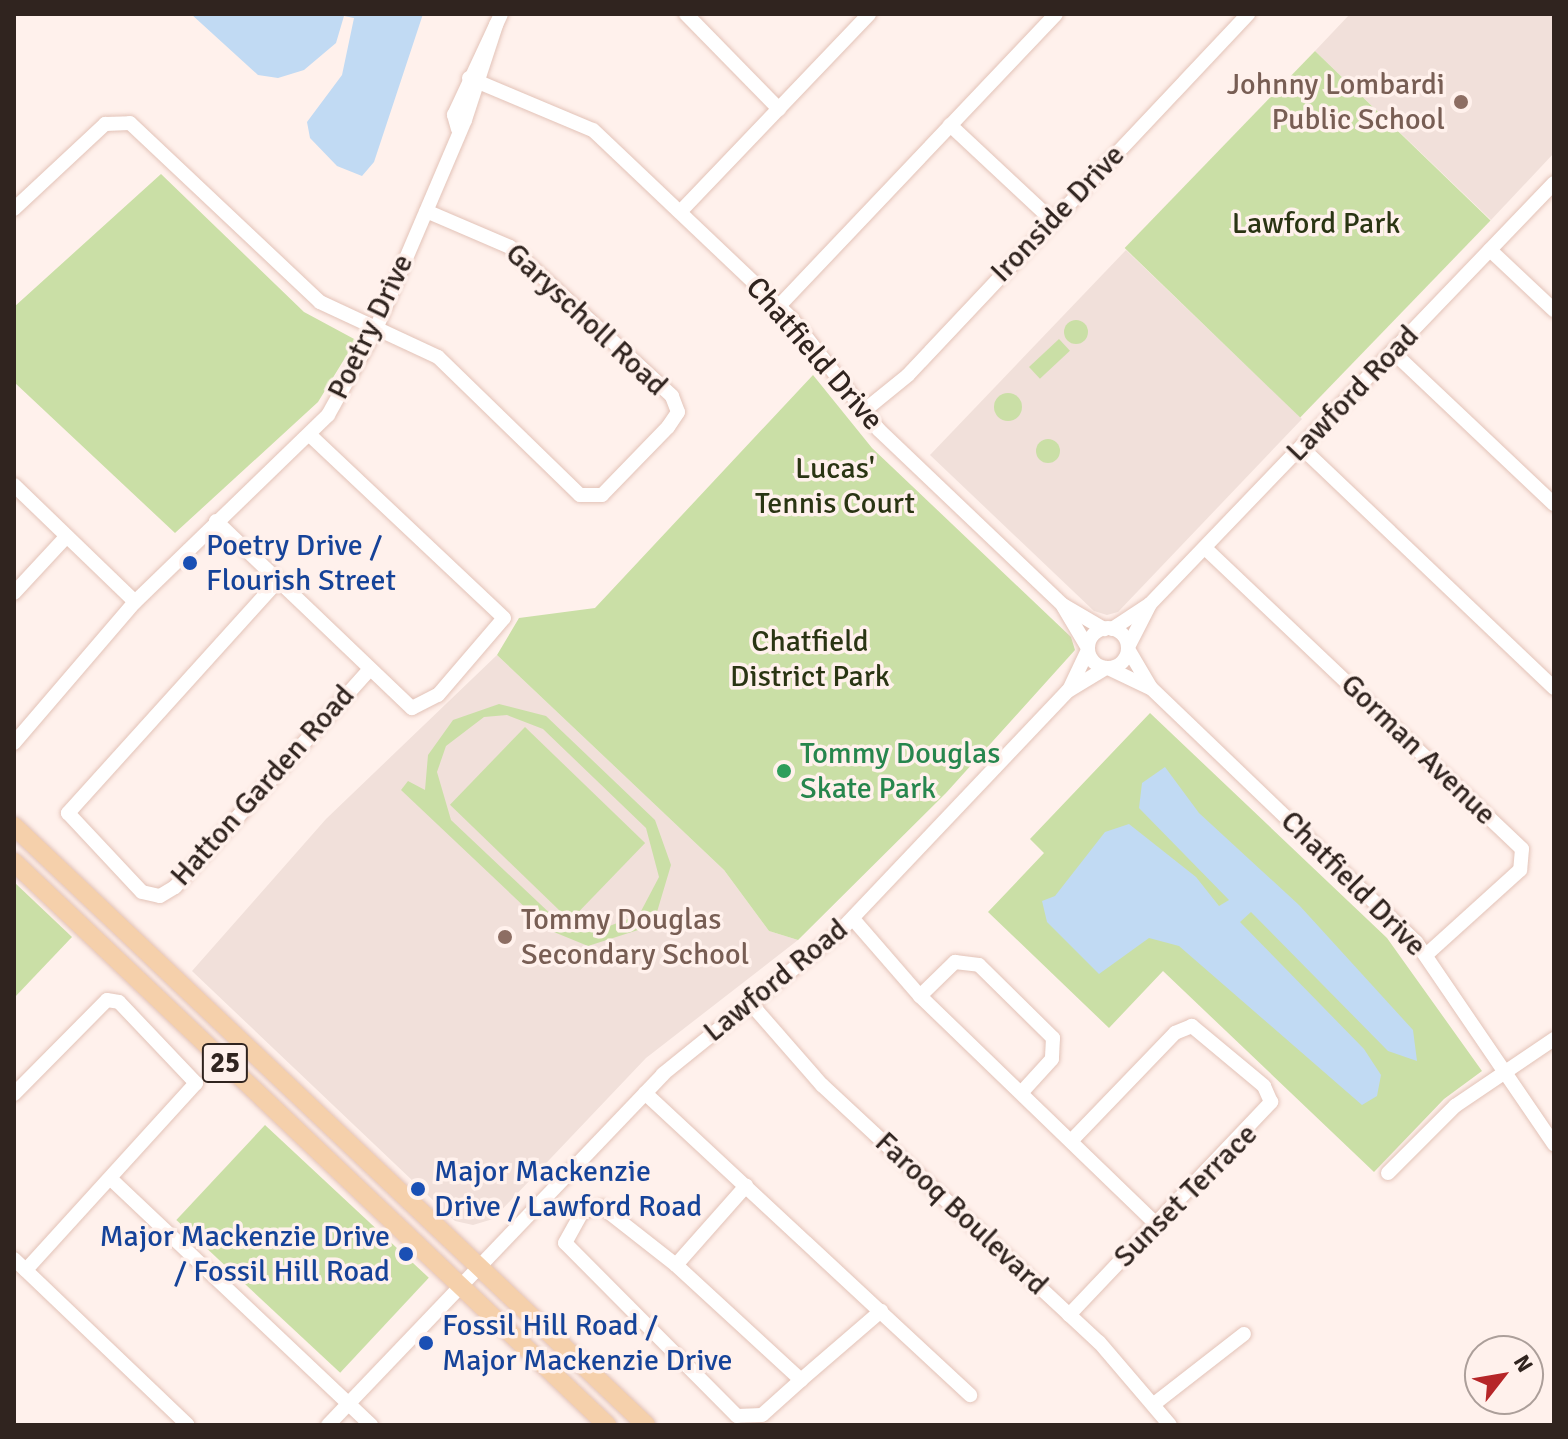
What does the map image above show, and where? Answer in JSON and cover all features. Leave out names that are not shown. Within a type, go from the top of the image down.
[{"type":"main road","name":"25","points":[[14,826],[646,1425]]},
{"type":"main road","name":"25","points":[[14,862],[607,1425]]},
{"type":"street","points":[[686,14],[779,109]]},
{"type":"street","points":[[680,212],[869,14]]},
{"type":"street","points":[[779,306],[1056,14]]},
{"type":"street","name":"Ironside Drive","points":[[865,410],[908,375],[1248,14]]},
{"type":"street","name":"Poetry Drive","points":[[14,743],[135,602],[216,521],[310,435],[375,331],[458,129],[454,115],[475,80],[499,19]]},
{"type":"street","name":"Chatfield Drive","points":[[475,80],[593,130],[779,306],[865,410],[1063,605],[1088,649],[1107,668],[1151,688]]},
{"type":"street","points":[[14,209],[120,119],[320,302],[375,331]]},
{"type":"street","points":[[950,125],[1052,220]]},
{"type":"street","name":"Lawford Road","points":[[1068,691],[1088,649],[1108,629],[1150,604],[1554,183]]},
{"type":"street","name":"Garyscholl Road","points":[[375,331],[438,357],[580,495],[602,495],[678,412],[672,396],[518,253],[426,211]]},
{"type":"street","points":[[1490,250],[1554,310]]},
{"type":"street","points":[[1393,352],[1554,504]]},
{"type":"street","points":[[216,521],[275,584],[368,671],[412,708],[426,703],[497,635],[504,618],[310,435]]},
{"type":"street","points":[[1302,448],[1554,688]]},
{"type":"street","points":[[14,485],[135,602]]},
{"type":"street","points":[[14,593],[66,537]]},
{"type":"street","name":"Gorman Avenue","points":[[1205,548],[1522,849],[1526,860],[1510,882],[1426,955]]},
{"type":"street","name":"Hatton Garden Road","points":[[275,584],[68,813],[142,892],[160,896],[175,887],[368,671]]},
{"type":"street","name":"Lawford Road","points":[[328,1425],[645,1093],[853,919],[1068,691],[1107,668],[1128,648],[1150,604]]},
{"type":"street","name":"Chatfield Drive","points":[[1063,605],[1108,629],[1128,648],[1151,688],[1426,955],[1554,1144]]},
{"type":"street","points":[[853,919],[920,996],[1157,1225]]},
{"type":"street","points":[[920,996],[955,962],[979,965],[1053,1038],[1052,1059],[1022,1092]]},
{"type":"street","points":[[14,1094],[95,1008],[119,1002],[196,1083],[112,1180],[26,1270]]},
{"type":"street","name":"Farooq Boulevard","points":[[751,1004],[822,1085],[1069,1315],[1154,1404],[1170,1425]]},
{"type":"street","name":"Sunset Terrace","points":[[1069,1315],[1266,1115],[1271,1102],[1264,1086],[1205,1031],[1184,1028],[1072,1140]]},
{"type":"street","points":[[1388,1173],[1455,1106],[1554,1039]]},
{"type":"street","points":[[645,1093],[970,1395]]},
{"type":"street","points":[[112,1180],[371,1425]]},
{"type":"street","points":[[676,1265],[746,1186]]},
{"type":"street","points":[[801,1380],[676,1265],[602,1207],[583,1211],[565,1234],[568,1250],[737,1416],[762,1415],[881,1311]]},
{"type":"street","points":[[14,1259],[188,1425]]},
{"type":"street","points":[[1154,1404],[1244,1334]]},
{"type":"shaded area","name":"Johnny Lombardi Public School","points":[[1350,14],[1554,14],[1554,153],[1491,220],[1315,51]]},
{"type":"shaded area","points":[[1126,250],[1302,419],[1118,612],[1107,615],[1094,611],[930,455]]},
{"type":"shaded area","name":"Tommy Douglas Secondary School","points":[[497,655],[724,870],[769,931],[798,940],[646,1058],[493,1219],[473,1225],[455,1221],[192,971],[326,819]]},
{"type":"green space","name":"Lawford Park","points":[[1315,51],[1491,220],[1300,418],[1125,248]]},
{"type":"green space","points":[[161,174],[304,312],[356,340],[318,402],[175,533],[14,382],[14,307]]},
{"type":"green space","points":[[1076,320],[1087,327],[1088,332],[1081,343],[1076,344],[1065,337],[1064,332],[1071,321]]},
{"type":"green space","points":[[1059,339],[1070,351],[1040,379],[1029,367]]},
{"type":"green space","name":"Chatfield District Park","points":[[813,375],[872,448],[1071,637],[1075,650],[946,793],[798,940],[769,931],[724,870],[497,655],[519,618],[595,608]]},
{"type":"green space","points":[[1008,393],[1018,397],[1022,407],[1018,417],[1008,421],[998,417],[994,407],[998,397]]},
{"type":"green space","points":[[1048,439],[1056,443],[1060,451],[1056,459],[1048,463],[1040,459],[1036,451],[1040,443]]},
{"type":"green space","points":[[499,704],[546,716],[655,820],[671,865],[657,912],[638,930],[588,946],[549,930],[401,790],[408,781],[425,790],[428,755],[453,720]],"holes":[[[507,715],[543,729],[646,828],[659,877],[639,915],[593,932],[556,919],[451,820],[437,772],[446,746],[484,717]]]},
{"type":"green space","points":[[1150,713],[1387,938],[1482,1071],[1444,1099],[1374,1172],[1163,971],[1109,1028],[988,912],[1044,853],[1030,839]]},
{"type":"green space","points":[[525,727],[645,843],[570,921],[450,805]]},
{"type":"green space","points":[[14,882],[72,937],[14,998]]},
{"type":"green space","points":[[265,1125],[429,1278],[340,1373],[176,1220]]},
{"type":"water","points":[[191,14],[423,14],[374,162],[362,176],[337,166],[310,138],[307,122],[342,75],[354,18],[344,16],[336,43],[304,70],[278,78],[258,75]]},
{"type":"water","points":[[1165,767],[1199,813],[1299,905],[1413,1030],[1417,1061],[1388,1051],[1251,912],[1240,922],[1364,1049],[1381,1075],[1377,1096],[1362,1105],[1179,946],[1149,938],[1099,974],[1047,922],[1042,901],[1055,896],[1105,832],[1129,824],[1196,877],[1219,906],[1229,900],[1139,808],[1142,783]]},
{"type":"place","name":"Johnny Lombardi Public School","points":[[1461,102]]},
{"type":"place","name":"Poetry Drive / Flourish Street","points":[[190,563]]},
{"type":"place","name":"Tommy Douglas Skate Park","points":[[784,771]]},
{"type":"place","name":"Tommy Douglas Secondary School","points":[[505,937]]},
{"type":"place","name":"Major Mackenzie Drive / Lawford Road","points":[[418,1189]]},
{"type":"place","name":"Major Mackenzie Drive / Fossil Hill Road","points":[[406,1254]]},
{"type":"place","name":"Fossil Hill Road / Major Mackenzie Drive","points":[[426,1343]]},
{"type":"park label","name":"Lucas' Tennis Court","points":[[835,486]]}]
